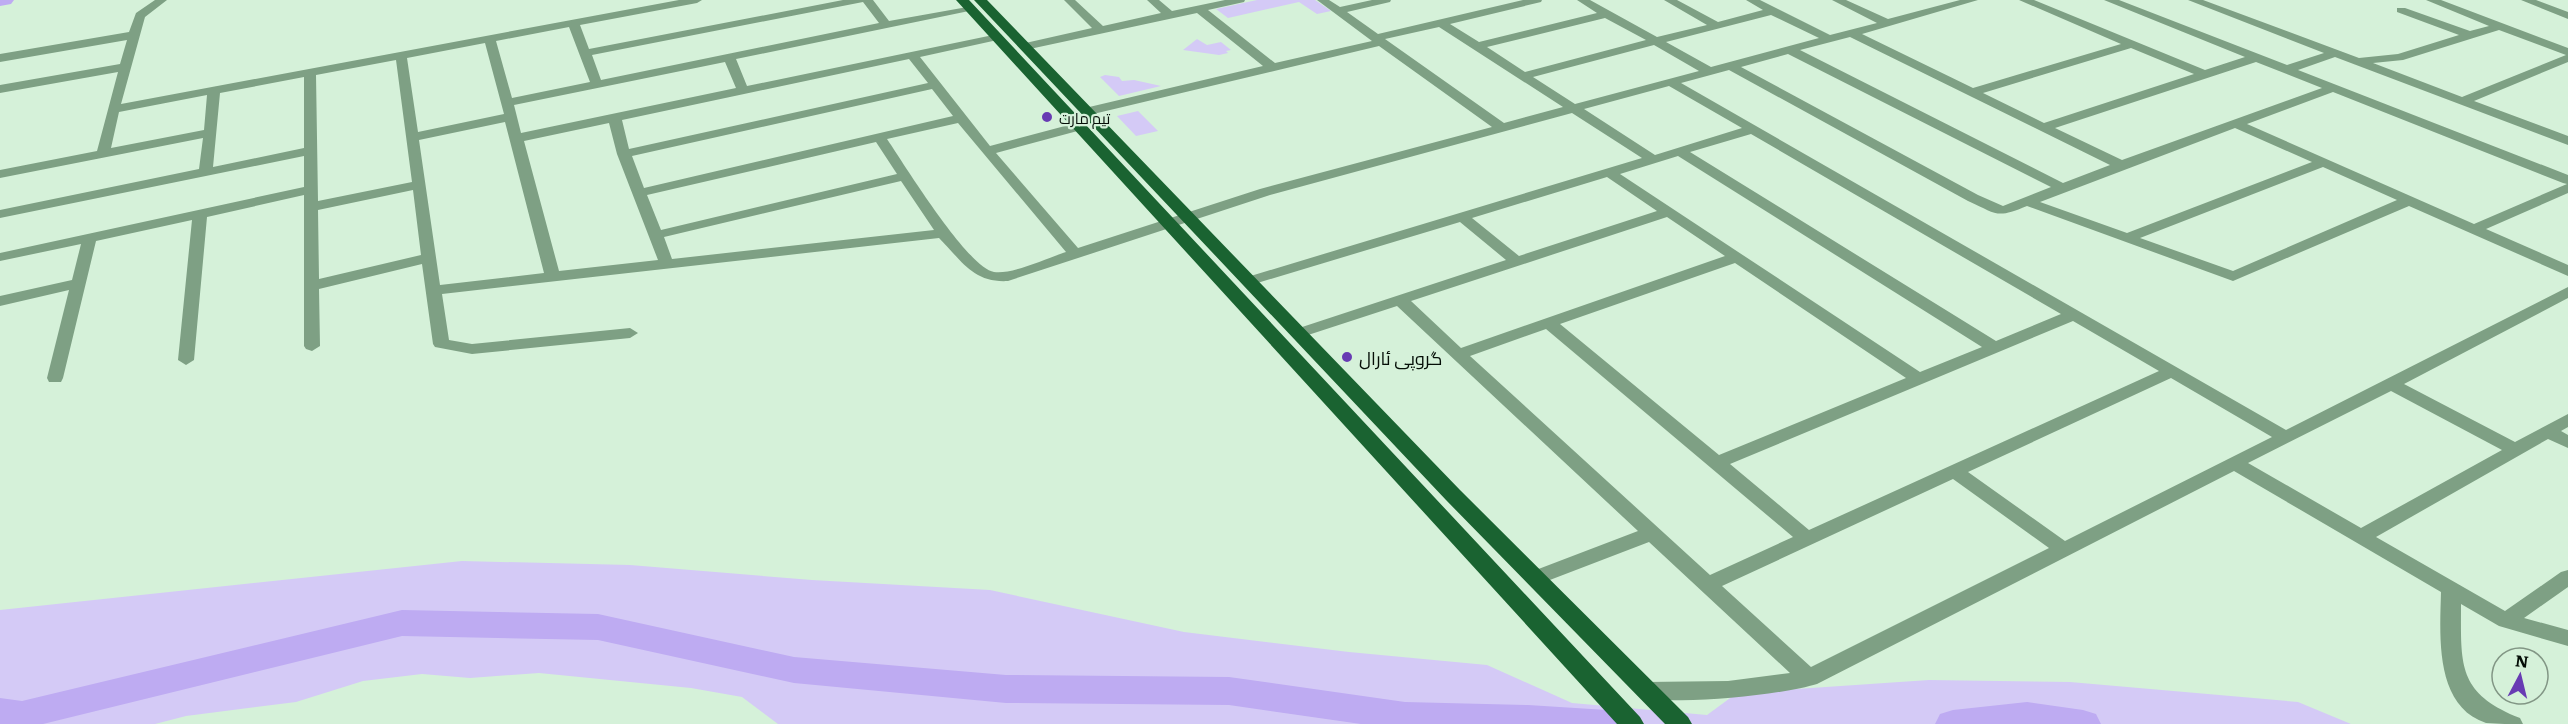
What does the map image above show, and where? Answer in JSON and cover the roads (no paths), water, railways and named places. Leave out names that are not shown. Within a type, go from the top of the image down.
[{"type":"main road","points":[[970,2],[998,37],[1190,217],[1535,578],[1680,724]]},
{"type":"main road","points":[[970,2],[1025,46],[1168,222],[1632,724]]},
{"type":"street","points":[[103,154],[134,34],[143,11],[162,0]]},
{"type":"street","points":[[113,109],[697,0]]},
{"type":"street","points":[[585,53],[860,0]]},
{"type":"street","points":[[867,0],[886,25]]},
{"type":"street","points":[[1069,0],[1101,30]]},
{"type":"street","points":[[1152,0],[1170,15]]},
{"type":"street","points":[[1025,46],[1240,0]]},
{"type":"street","points":[[1322,0],[1502,128]]},
{"type":"street","points":[[1338,11],[1386,0]]},
{"type":"street","points":[[987,151],[1084,119],[1441,23],[1537,0]]},
{"type":"street","points":[[1582,0],[1710,72]]},
{"type":"street","points":[[1669,0],[1716,25]]},
{"type":"street","points":[[1751,0],[1829,39]]},
{"type":"street","points":[[1837,0],[1887,23]]},
{"type":"street","points":[[879,137],[943,233],[980,272],[993,277],[1008,276],[1265,192],[1973,0]]},
{"type":"street","points":[[2024,0],[2204,74]]},
{"type":"street","points":[[2109,0],[2568,180]]},
{"type":"street","points":[[2193,0],[2463,101],[2564,136]]},
{"type":"street","points":[[2431,0],[2568,51]]},
{"type":"street","points":[[2526,0],[2568,16]]},
{"type":"street","points":[[2546,8],[2568,1]]},
{"type":"street","points":[[507,103],[886,25],[970,2]]},
{"type":"street","points":[[1199,9],[1273,68]]},
{"type":"street","points":[[1523,76],[1773,10]]},
{"type":"street","points":[[2401,10],[2472,36]]},
{"type":"street","points":[[1477,46],[1606,14]]},
{"type":"street","points":[[573,23],[597,84]]},
{"type":"street","points":[[1441,23],[1654,160]]},
{"type":"street","points":[[2358,61],[2399,57],[2500,26]]},
{"type":"street","points":[[1851,33],[2121,165]]},
{"type":"street","points":[[0,58],[134,34]]},
{"type":"street","points":[[518,138],[998,37]]},
{"type":"street","points":[[490,39],[553,277]]},
{"type":"street","points":[[1972,92],[2130,45]]},
{"type":"street","points":[[1791,50],[2061,187]]},
{"type":"street","points":[[2286,70],[2336,53]]},
{"type":"street","points":[[401,55],[441,344],[472,349],[630,333]]},
{"type":"street","points":[[912,55],[987,151],[1075,254]]},
{"type":"street","points":[[729,57],[743,90]]},
{"type":"street","points":[[2044,127],[2255,58]]},
{"type":"street","points":[[2463,101],[2568,58]]},
{"type":"street","points":[[1731,66],[1973,198],[2003,210],[2333,88]]},
{"type":"street","points":[[0,89],[124,67]]},
{"type":"street","points":[[309,73],[312,346]]},
{"type":"street","points":[[1671,82],[2286,437]]},
{"type":"street","points":[[624,154],[935,85]]},
{"type":"street","points":[[206,172],[214,91]]},
{"type":"street","points":[[413,137],[510,117]]},
{"type":"street","points":[[615,118],[624,154],[667,264]]},
{"type":"street","points":[[639,193],[961,118]]},
{"type":"street","points":[[2234,123],[2568,271]]},
{"type":"street","points":[[1249,281],[1754,129]]},
{"type":"street","points":[[0,174],[210,133]]},
{"type":"street","points":[[0,214],[310,151]]},
{"type":"street","points":[[1680,152],[1994,347]]},
{"type":"street","points":[[2126,238],[2322,162]]},
{"type":"street","points":[[1610,173],[1918,378]]},
{"type":"street","points":[[656,235],[904,176]]},
{"type":"street","points":[[310,207],[419,185]]},
{"type":"street","points":[[2475,229],[2568,188]]},
{"type":"street","points":[[0,257],[310,190]]},
{"type":"street","points":[[2028,202],[2233,276],[2410,200]]},
{"type":"street","points":[[1299,333],[1668,212]]},
{"type":"street","points":[[186,360],[200,214]]},
{"type":"street","points":[[1462,217],[1517,262]]},
{"type":"street","points":[[433,290],[943,233]]},
{"type":"street","points":[[55,378],[90,237]]},
{"type":"street","points":[[1459,354],[1737,257]]},
{"type":"street","points":[[311,286],[429,258]]},
{"type":"street","points":[[0,301],[79,283]]},
{"type":"street","points":[[1400,300],[1809,678]]},
{"type":"street","points":[[1649,693],[1781,684],[1809,678],[2391,384],[2563,300]]},
{"type":"street","points":[[1716,464],[2073,315]]},
{"type":"street","points":[[1549,323],[1808,539]]},
{"type":"street","points":[[1707,584],[2171,372]]},
{"type":"street","points":[[2391,384],[2516,450]]},
{"type":"street","points":[[2361,537],[2568,420]]},
{"type":"street","points":[[2548,432],[2568,442]]},
{"type":"street","points":[[2234,463],[2506,621],[2568,638]]},
{"type":"street","points":[[1954,471],[2063,549]]},
{"type":"street","points":[[1535,578],[1653,533]]},
{"type":"street","points":[[2506,621],[2568,577]]},
{"type":"street","points":[[2451,591],[2451,660],[2460,690],[2475,707],[2512,724]]},
{"type":"waterway","points":[[0,1],[5,0]]},
{"type":"waterway","points":[[0,712],[22,715],[402,623],[598,627],[794,670],[1006,689],[1229,691],[1405,716],[1528,719],[1607,724]]},
{"type":"waterway","points":[[1953,724],[2027,716],[2083,724]]},
{"type":"place","name":"تیم مارت","points":[[1047,117]]},
{"type":"place","name":"گروپی ئارال","points":[[1347,357]]}]
